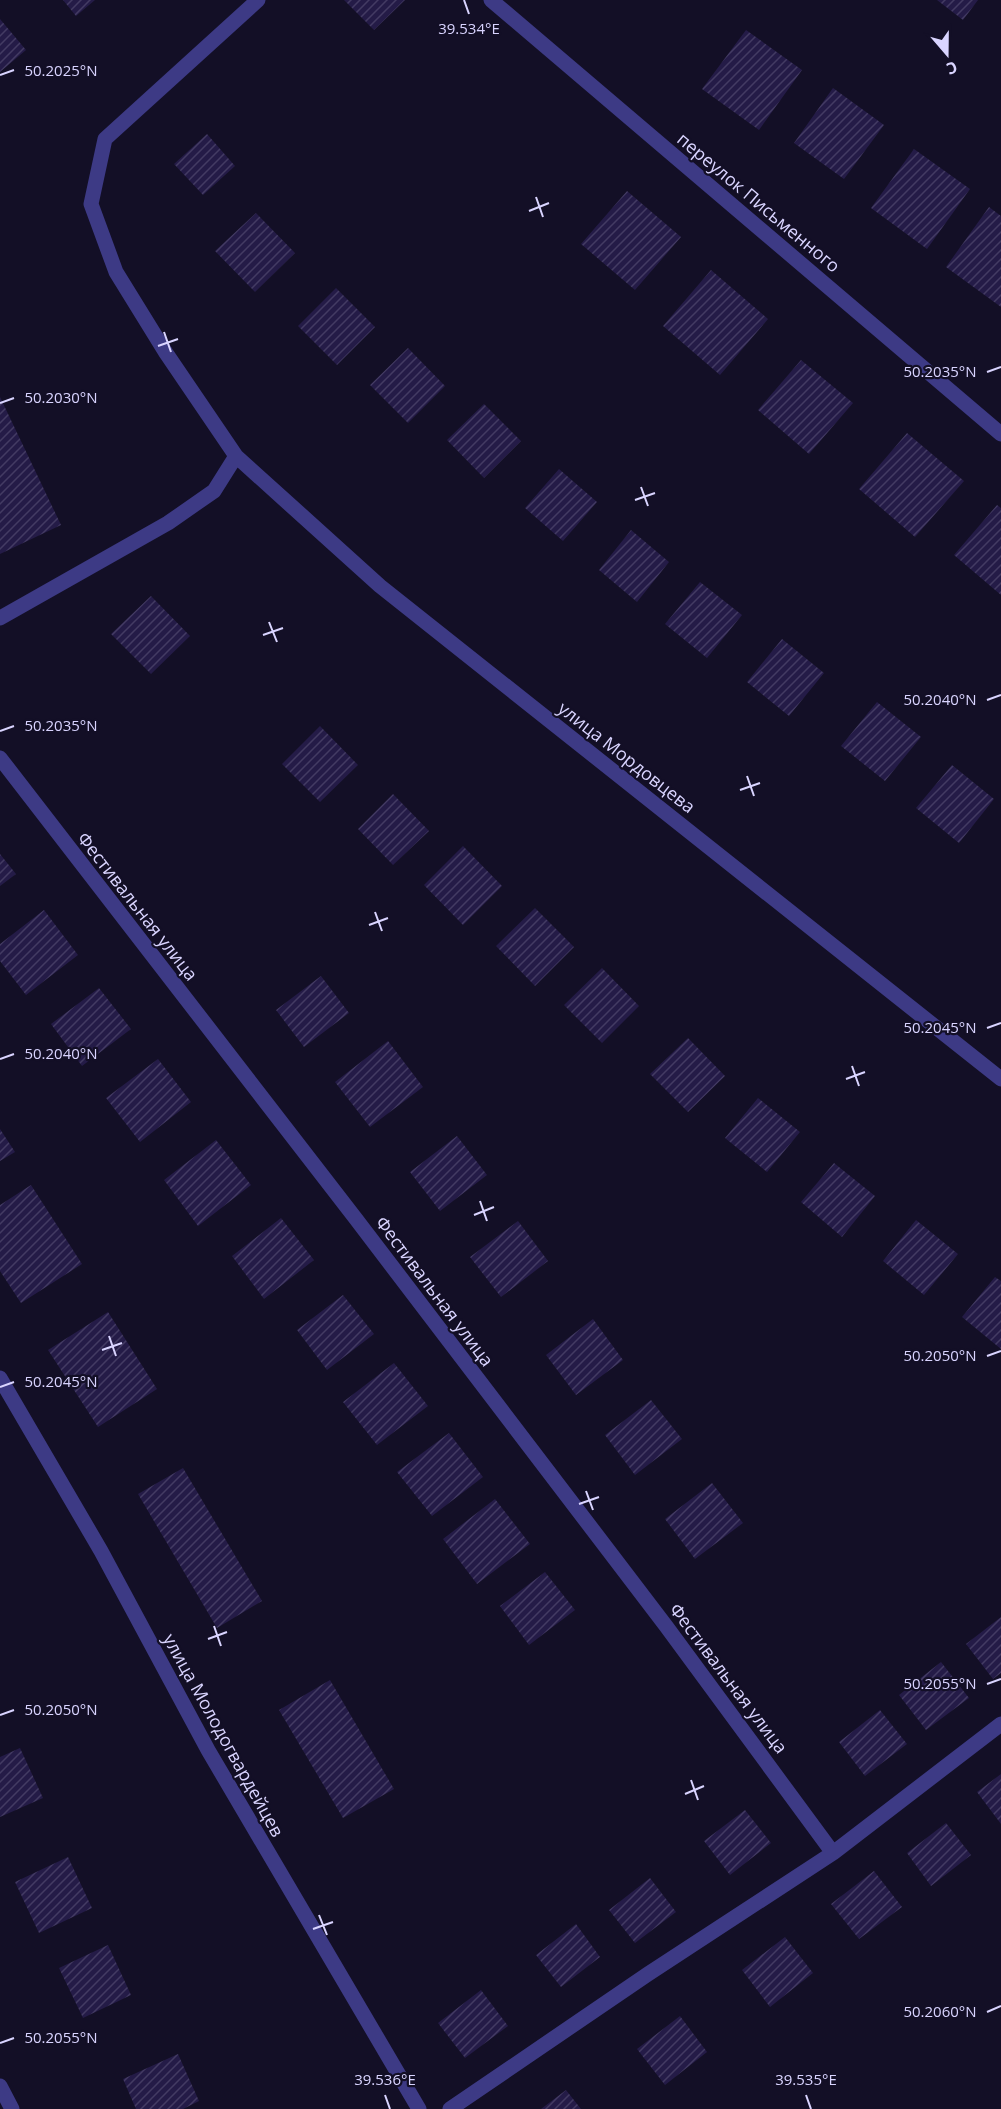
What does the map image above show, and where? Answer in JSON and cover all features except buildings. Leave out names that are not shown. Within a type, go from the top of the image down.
[{"type":"street","name":"улица Мордовцева","points":[[258,0],[105,139],[91,204],[116,272],[166,353],[236,456],[380,586],[1001,1079]]},
{"type":"street","name":"переулок Письменного","points":[[491,0],[1001,435]]},
{"type":"street","points":[[0,618],[168,523],[214,491],[236,456]]},
{"type":"street","name":"Фестивальная улица","points":[[0,758],[356,1219],[666,1626],[756,1745],[833,1853]]},
{"type":"street","name":"улица Молодогвардейцев","points":[[0,1378],[101,1551],[208,1750],[419,2109]]},
{"type":"street","points":[[450,2109],[639,1980],[833,1853],[1001,1724]]},
{"type":"street","points":[[0,2086],[12,2109]]}]
